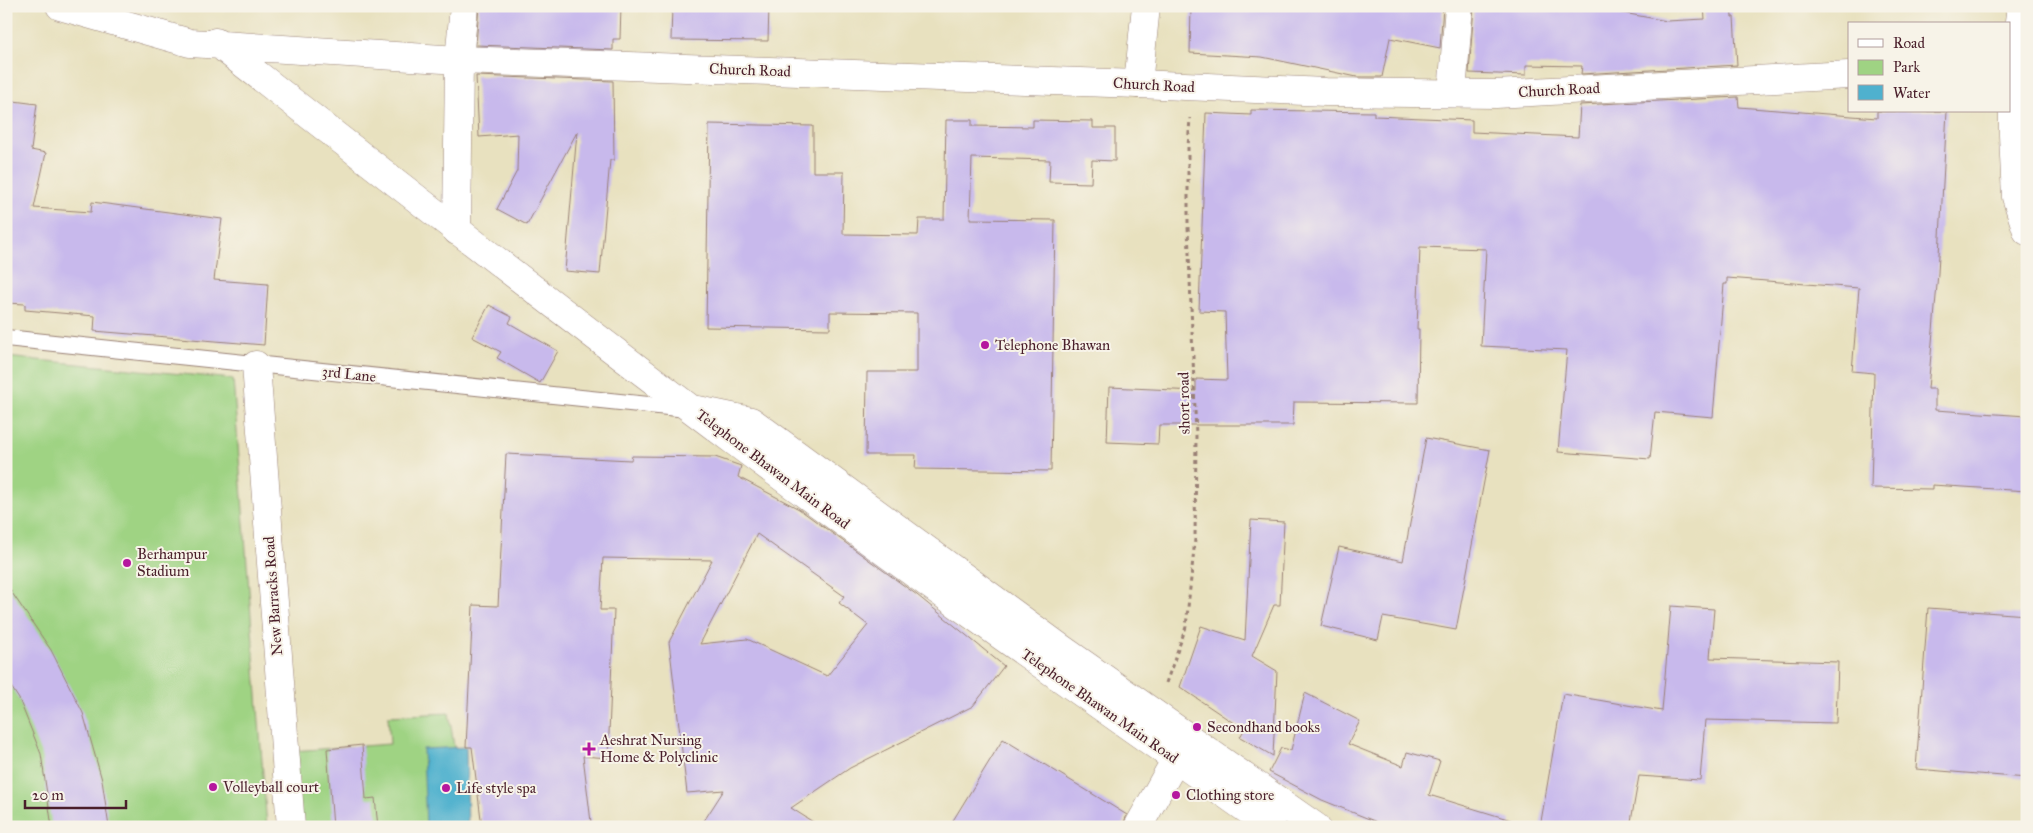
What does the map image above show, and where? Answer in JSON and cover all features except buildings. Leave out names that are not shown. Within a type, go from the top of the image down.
[{"type":"street","name":"Church Road","points":[[60,6],[190,43],[218,43],[459,60],[1326,92],[1496,94],[1848,75]]},
{"type":"street","points":[[125,6],[195,26],[457,231],[692,409]]},
{"type":"street","points":[[457,231],[459,60],[464,6]]},
{"type":"street","points":[[1138,84],[1146,6]]},
{"type":"street","points":[[1452,93],[1459,6]]},
{"type":"street","points":[[2021,6],[2011,67],[2016,197],[2027,230]]},
{"type":"street","name":"New Barracks Road","points":[[256,364],[291,827]]},
{"type":"street","name":"Telephone Bhawan Main Road","points":[[692,409],[751,421],[1058,646],[1316,827]]},
{"type":"street","name":"Telephone Bhawan Main Road","points":[[692,409],[1036,661],[1272,827]]},
{"type":"street","points":[[1138,827],[1176,759]]},
{"type":"lane","name":"3rd Lane","points":[[6,338],[692,409]]},
{"type":"path","name":"short road","points":[[1155,714],[1186,627],[1195,539],[1196,436],[1188,227],[1188,147],[1192,86]]},
{"type":"path","points":[[6,804],[9,827]]},
{"type":"green space","name":"Berhampur Stadium","points":[[6,357],[233,379],[267,827],[6,827]]},
{"type":"green space","points":[[449,713],[466,827],[297,827],[292,751],[390,744],[388,716]]},
{"type":"water","name":"Life style spa","points":[[466,747],[468,827],[426,827],[423,749]]},
{"type":"place","name":"Telephone Bhawan","points":[[985,345]]},
{"type":"place","name":"Berhampur Stadium","points":[[127,563]]},
{"type":"place","name":"Secondhand books","points":[[1197,727]]},
{"type":"place","name":"Aeshrat Nursing Home & Polyclinic","points":[[589,749]]},
{"type":"place","name":"Volleyball court","points":[[213,787]]},
{"type":"place","name":"Life style spa","points":[[446,788]]},
{"type":"place","name":"Clothing store","points":[[1176,795]]}]
